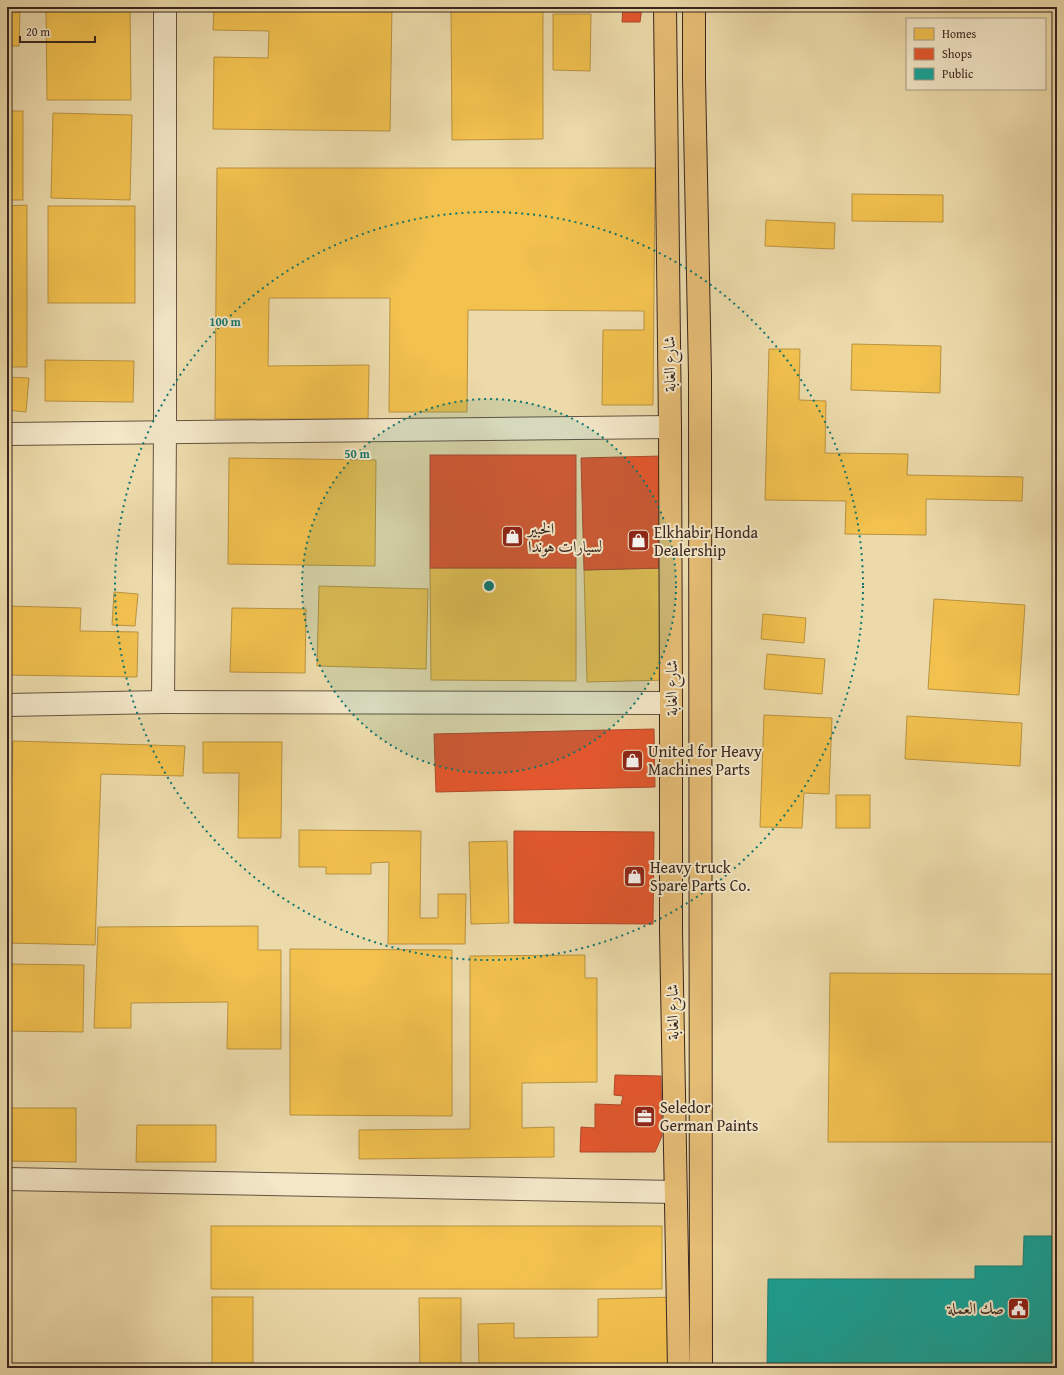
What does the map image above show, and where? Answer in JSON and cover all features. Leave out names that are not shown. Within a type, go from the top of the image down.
[{"type":"main road","name":"شارع الغابة","points":[[665,7],[670,426],[671,930],[679,1368]]},
{"type":"main road","name":"شارع الغابة","points":[[694,7],[694,86],[700,375],[701,1368]]},
{"type":"lane","points":[[163,702],[165,431],[165,7]]},
{"type":"lane","points":[[7,434],[670,426]]},
{"type":"lane","points":[[7,705],[163,702],[671,703]]},
{"type":"lane","points":[[7,1179],[675,1192]]},
{"type":"building: Homes","points":[[46,7],[130,7],[131,100],[47,100]]},
{"type":"building: Homes","points":[[214,7],[392,7],[390,131],[213,129],[214,57],[268,58],[269,31],[213,30]]},
{"type":"building: Homes","points":[[451,7],[543,7],[543,139],[452,140]]},
{"type":"building: Homes","points":[[7,12],[20,12],[19,46],[7,46]]},
{"type":"building: Homes","points":[[553,14],[591,14],[590,71],[553,70]]},
{"type":"building: Homes","points":[[7,111],[23,111],[23,200],[7,200]]},
{"type":"building: Homes","points":[[53,113],[132,115],[130,200],[51,198]]},
{"type":"building: Homes","points":[[217,168],[655,168],[653,405],[602,405],[603,330],[644,330],[644,311],[468,310],[467,412],[389,412],[390,298],[269,298],[268,366],[369,365],[368,419],[215,419]]},
{"type":"building: Homes","points":[[852,194],[943,195],[943,222],[852,221]]},
{"type":"building: Homes","points":[[27,205],[27,367],[7,367],[7,206]]},
{"type":"building: Homes","points":[[48,206],[135,206],[135,303],[48,303]]},
{"type":"building: Homes","points":[[766,220],[835,223],[834,249],[765,246]]},
{"type":"building: Homes","points":[[852,344],[941,346],[940,393],[851,390]]},
{"type":"building: Homes","points":[[769,349],[800,349],[799,400],[826,401],[825,453],[908,454],[907,475],[1023,477],[1022,501],[926,499],[926,535],[845,534],[846,501],[765,500]]},
{"type":"building: Homes","points":[[45,360],[134,361],[133,402],[45,401]]},
{"type":"building: Homes","points":[[7,377],[29,378],[26,412],[7,410]]},
{"type":"building: Homes","points":[[229,458],[376,460],[375,566],[228,564]]},
{"type":"building: Homes","points":[[430,568],[576,568],[576,681],[431,680]]},
{"type":"building: Homes","points":[[665,568],[668,680],[587,682],[584,570]]},
{"type":"building: Homes","points":[[319,586],[428,589],[426,669],[317,666]]},
{"type":"building: Homes","points":[[114,592],[138,594],[135,626],[112,625]]},
{"type":"building: Homes","points":[[934,599],[1025,605],[1019,695],[928,689]]},
{"type":"building: Homes","points":[[7,606],[81,608],[80,631],[138,632],[137,677],[7,675]]},
{"type":"building: Homes","points":[[232,608],[306,609],[305,673],[230,672]]},
{"type":"building: Homes","points":[[763,614],[806,618],[804,643],[761,639]]},
{"type":"building: Homes","points":[[767,654],[825,659],[822,694],[764,689]]},
{"type":"building: Homes","points":[[764,715],[832,718],[829,794],[804,793],[802,828],[760,827]]},
{"type":"building: Homes","points":[[907,716],[1022,723],[1020,766],[905,759]]},
{"type":"building: Homes","points":[[13,741],[185,746],[183,776],[101,774],[95,945],[7,943],[7,790],[11,790]]},
{"type":"building: Homes","points":[[203,742],[282,742],[281,838],[238,838],[239,773],[203,773]]},
{"type":"building: Homes","points":[[836,795],[870,795],[870,828],[836,828]]},
{"type":"building: Homes","points":[[299,830],[421,831],[420,918],[438,918],[438,894],[466,894],[465,944],[388,944],[389,862],[371,863],[371,874],[326,874],[326,867],[299,867]]},
{"type":"building: Homes","points":[[507,841],[509,923],[471,924],[469,842]]},
{"type":"building: Homes","points":[[258,926],[258,950],[281,950],[281,1049],[227,1049],[228,1002],[131,1003],[131,1028],[94,1028],[98,927]]},
{"type":"building: Homes","points":[[290,949],[452,950],[452,1116],[290,1115]]},
{"type":"building: Homes","points":[[585,955],[585,978],[597,978],[597,1082],[522,1083],[522,1128],[554,1127],[554,1157],[359,1159],[359,1130],[470,1129],[470,956]]},
{"type":"building: Homes","points":[[7,964],[84,965],[83,1032],[7,1031]]},
{"type":"building: Homes","points":[[830,973],[1057,974],[1057,1142],[828,1142]]},
{"type":"building: Homes","points":[[7,1108],[76,1108],[76,1162],[7,1161]]},
{"type":"building: Homes","points":[[137,1125],[216,1125],[216,1162],[136,1162]]},
{"type":"building: Homes","points":[[211,1226],[662,1226],[662,1289],[211,1289]]},
{"type":"building: Homes","points":[[212,1297],[253,1297],[253,1368],[212,1368]]},
{"type":"building: Homes","points":[[673,1297],[673,1368],[479,1368],[478,1324],[514,1323],[514,1338],[598,1337],[598,1299]]},
{"type":"building: Homes","points":[[419,1298],[461,1298],[461,1368],[420,1368]]},
{"type":"building: Shops","points":[[623,7],[642,7],[640,22],[622,22]]},
{"type":"building: Shops","points":[[430,455],[576,455],[576,568],[430,568]]},
{"type":"building: Shops","points":[[662,456],[665,568],[584,570],[581,458]]},
{"type":"building: Shops","points":[[654,729],[655,787],[436,792],[434,734]]},
{"type":"building: Shops","points":[[514,831],[654,832],[653,924],[514,923]]},
{"type":"building: Shops","points":[[615,1075],[661,1076],[662,1136],[655,1152],[580,1152],[581,1127],[595,1128],[595,1104],[621,1105],[623,1096],[614,1095]]},
{"type":"building: Public","points":[[1024,1236],[1057,1236],[1057,1368],[1021,1368],[1021,1365],[947,1366],[947,1368],[767,1368],[768,1279],[975,1279],[975,1266],[1023,1266]]},
{"type":"place","name":"الخبير لسيارات هوندا","points":[[513,537]]},
{"type":"place","name":"Elkhabir Honda Dealership","points":[[638,541]]},
{"type":"place","name":"United for Heavy Machines Parts","points":[[632,760]]},
{"type":"place","name":"Heavy truck Spare Parts Co.","points":[[634,876]]},
{"type":"place","name":"Seledor German Paints","points":[[644,1116]]},
{"type":"place","name":"صك العملة","points":[[1019,1308]]}]
